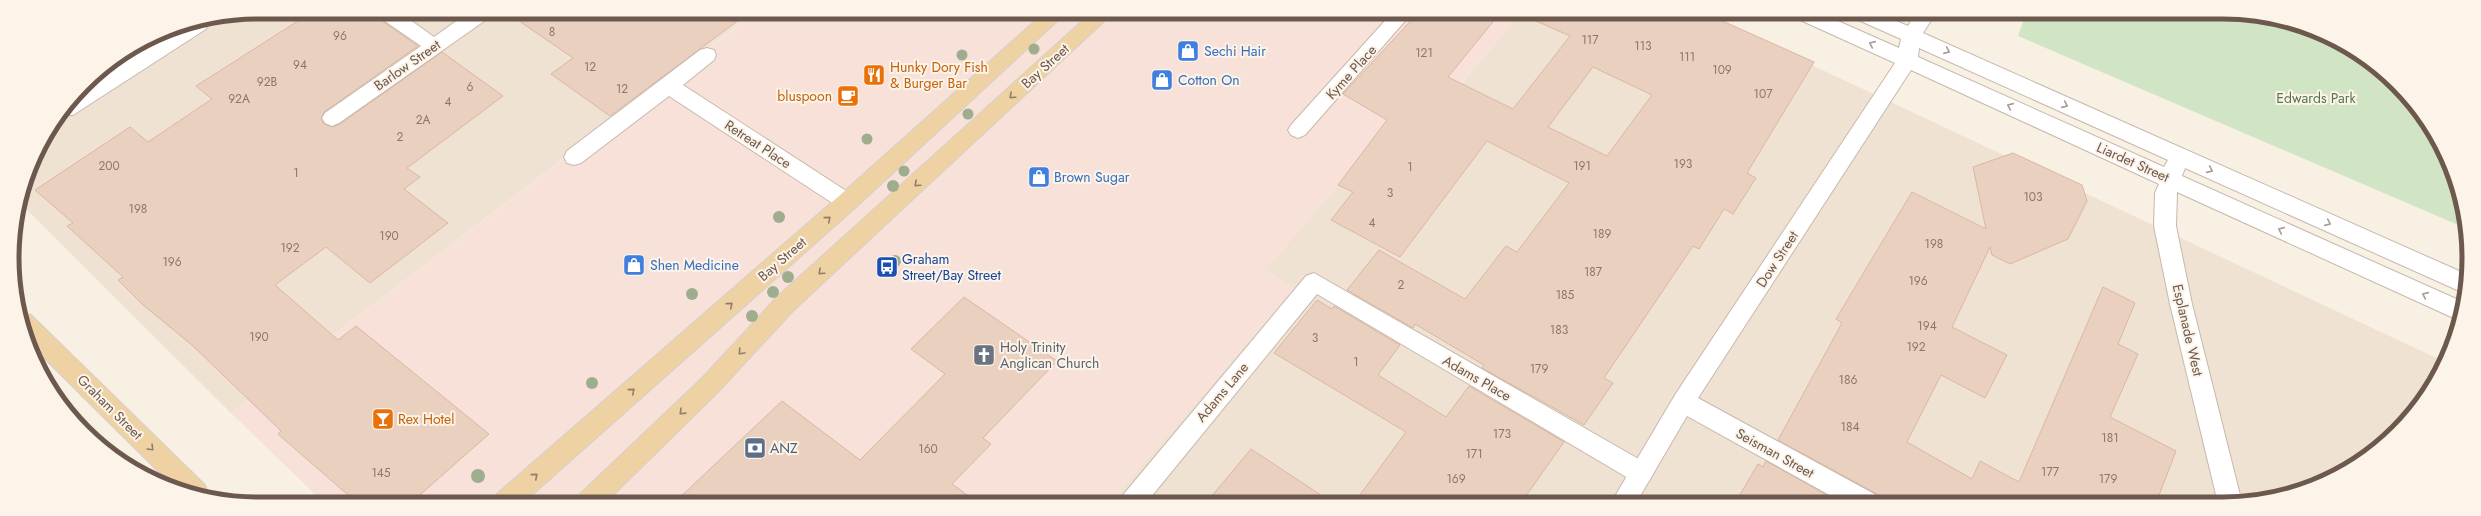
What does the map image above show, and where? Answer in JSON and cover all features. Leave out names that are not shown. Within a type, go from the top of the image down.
[{"type":"main road","name":"Bay Street","points":[[512,497],[847,202],[1049,19]]},
{"type":"main road","name":"Bay Street","points":[[594,497],[710,385],[786,303],[1096,19]]},
{"type":"main road","name":"Graham Street","points":[[30,329],[190,487]]},
{"type":"street","name":"Liardet Street","points":[[1816,19],[2456,309]]},
{"type":"street","name":"Liardet Street","points":[[1875,19],[2460,282]]},
{"type":"street","name":"Dow Street","points":[[1627,497],[1683,402],[1908,60],[1912,35],[1922,19]]},
{"type":"street","points":[[76,103],[192,28]]},
{"type":"street","name":"Esplanade West","points":[[2179,156],[2170,179],[2164,210],[2166,235],[2181,304],[2228,497]]},
{"type":"street","name":"Seisman Street","points":[[1683,402],[1856,497]]},
{"type":"lane","points":[[396,19],[434,46]]},
{"type":"lane","name":"Barlow Street","points":[[332,118],[473,19]]},
{"type":"lane","name":"Kyme Place","points":[[1298,130],[1398,19]]},
{"type":"lane","points":[[574,158],[707,56]]},
{"type":"lane","name":"Retreat Place","points":[[669,86],[847,202]]},
{"type":"lane","name":"Adams Place","points":[[1314,282],[1641,473]]},
{"type":"lane","name":"Adams Lane","points":[[1136,497],[1314,282]]},
{"type":"shaded area","points":[[258,19],[746,19],[231,413],[25,208],[37,167],[59,125],[78,100],[100,78],[113,68],[138,51],[167,37],[196,27],[227,21]]},
{"type":"shaded area","points":[[747,19],[1516,19],[1399,156],[1372,146],[1265,270],[1294,288],[1115,497],[318,497],[231,413]]},
{"type":"shaded area","points":[[1516,19],[1714,19],[2439,359],[2422,391],[2403,416],[2381,438],[2356,457],[2314,479],[2285,489],[2254,495],[2223,497],[1115,497],[1294,288],[1265,270],[1372,146],[1400,156]]},
{"type":"green space","name":"Edwards Park","points":[[2024,19],[2223,19],[2254,21],[2270,24],[2285,27],[2314,37],[2356,59],[2381,78],[2403,100],[2422,125],[2444,167],[2454,196],[2460,226],[2018,36]]},
{"type":"building","points":[[301,19],[379,19],[418,46],[324,112],[321,119],[324,124],[333,127],[340,124],[442,52],[503,96],[407,168],[420,177],[404,189],[448,223],[370,283],[326,247],[275,285],[338,340],[356,326],[489,434],[418,497],[350,497],[278,434],[281,431],[193,346],[142,304],[118,280],[123,277],[67,226],[73,223],[35,190],[130,127],[148,142],[212,99],[196,86]]},
{"type":"building","points":[[516,19],[740,19],[610,116],[551,74],[573,58]]},
{"type":"building","points":[[1412,19],[1495,19],[1448,77],[1513,109],[1570,36],[1532,19],[1718,19],[1814,62],[1747,173],[1756,178],[1733,214],[1724,209],[1699,249],[1693,246],[1604,378],[1613,383],[1584,425],[1482,368],[1484,365],[1415,324],[1413,328],[1347,290],[1379,250],[1465,299],[1506,246],[1517,252],[1569,183],[1487,141],[1400,257],[1331,220],[1353,192],[1338,185],[1387,120],[1343,94]],"holes":[[[1593,67],[1652,95],[1607,156],[1548,127]]]},
{"type":"building","points":[[2013,153],[2082,185],[2087,201],[2068,239],[2010,264],[1992,255],[1990,247],[1952,327],[2007,355],[1985,398],[1941,375],[1907,442],[1972,479],[1980,461],[2019,482],[2103,287],[2135,303],[2118,344],[2138,354],[2110,417],[2176,451],[2158,497],[1878,497],[1877,494],[1778,440],[1842,323],[1836,319],[1912,192],[1986,229],[1973,167]]},
{"type":"building","points":[[964,297],[1057,361],[983,438],[991,444],[952,484],[970,497],[680,497],[782,401],[860,460],[945,374],[911,349]]},
{"type":"building","points":[[1317,300],[1332,309],[1334,306],[1400,345],[1378,375],[1446,417],[1469,386],[1564,442],[1525,497],[1358,497],[1406,432],[1274,353]]},
{"type":"building","points":[[1251,449],[1324,497],[1211,497]]},
{"type":"building","points":[[1766,461],[1830,497],[1739,497],[1758,464],[1763,467]]},
{"type":"place","name":"Sechi Hair","points":[[1188,51]]},
{"type":"place","name":"Hunky Dory Fish & Burger Bar","points":[[874,75]]},
{"type":"place","name":"Cotton On","points":[[1162,80]]},
{"type":"place","name":"bluspoon","points":[[848,96]]},
{"type":"place","name":"Brown Sugar","points":[[1039,177]]},
{"type":"place","name":"Shen Medicine","points":[[634,265]]},
{"type":"place","name":"Graham Street/Bay Street","points":[[887,267]]},
{"type":"place","name":"Holy Trinity Anglican Church","points":[[984,355]]},
{"type":"place","name":"Rex Hotel","points":[[383,419]]},
{"type":"place","name":"ANZ","points":[[755,448]]}]
